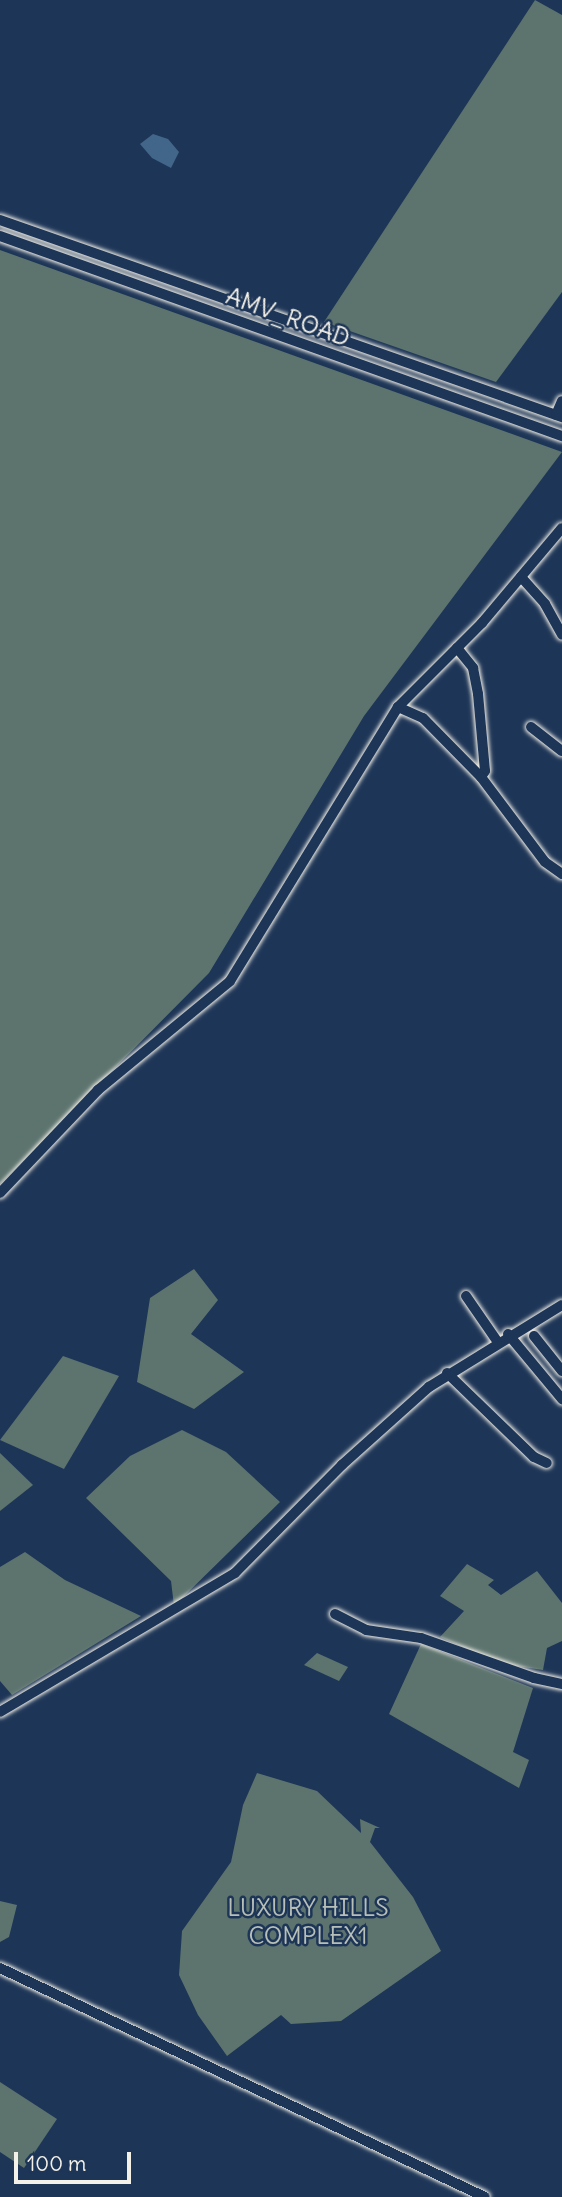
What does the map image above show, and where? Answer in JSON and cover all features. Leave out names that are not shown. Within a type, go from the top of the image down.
[{"type":"street","points":[[0,220],[449,381],[559,416],[562,401]]},
{"type":"street","name":"AMV_ROAD","points":[[0,236],[562,436]]},
{"type":"street","points":[[424,387],[428,373]]},
{"type":"street","points":[[444,394],[449,381]]},
{"type":"street","points":[[0,1193],[98,1090],[230,981],[398,707],[457,648],[562,528]]},
{"type":"street","points":[[521,577],[545,604],[562,635]]},
{"type":"street","points":[[457,648],[472,667],[478,694],[485,771],[481,777]]},
{"type":"street","points":[[398,707],[423,718],[481,777],[531,845],[562,874]]},
{"type":"street","points":[[531,727],[562,751]]},
{"type":"street","points":[[466,1296],[497,1341]]},
{"type":"street","points":[[0,1712],[247,1564],[342,1465],[447,1373],[508,1334],[562,1305]]},
{"type":"street","points":[[508,1334],[562,1399]]},
{"type":"street","points":[[534,1336],[562,1371]]},
{"type":"street","points":[[447,1373],[534,1457],[547,1463]]},
{"type":"street","points":[[335,1614],[366,1629],[421,1638],[534,1678],[562,1684]]},
{"type":"street","points":[[0,1968],[485,2197]]},
{"type":"green space","points":[[535,0],[562,15],[562,292],[496,382],[324,322]]},
{"type":"green space","points":[[0,250],[562,452],[364,716],[209,973],[0,1184]]},
{"type":"green space","points":[[194,1269],[218,1300],[191,1334],[244,1372],[194,1409],[137,1382],[150,1298]]},
{"type":"green space","points":[[63,1356],[119,1376],[64,1469],[0,1440]]},
{"type":"green space","points":[[182,1430],[226,1452],[280,1502],[174,1606],[171,1581],[86,1498],[130,1456]]},
{"type":"green space","points":[[0,1453],[33,1485],[0,1511]]},
{"type":"green space","points":[[25,1552],[65,1580],[141,1616],[12,1695],[0,1681],[0,1567]]},
{"type":"green space","points":[[467,1564],[494,1580],[488,1585],[501,1595],[537,1571],[562,1603],[562,1641],[547,1648],[543,1670],[503,1664],[440,1637],[464,1611],[440,1596]]},
{"type":"green space","points":[[421,1644],[533,1688],[513,1752],[529,1760],[519,1788],[389,1714]]},
{"type":"green space","points":[[317,1653],[348,1667],[339,1681],[304,1665]]},
{"type":"green space","name":"LUXURY HILLS COMPLEX1","points":[[257,1773],[317,1791],[361,1833],[360,1819],[380,1828],[375,1828],[370,1842],[413,1897],[441,1951],[341,2021],[291,2024],[281,2015],[227,2056],[198,2015],[179,1975],[182,1931],[231,1862],[243,1805]]},
{"type":"green space","points":[[0,1901],[17,1905],[9,1937],[0,1942]]},
{"type":"green space","points":[[0,2082],[57,2119],[24,2168],[0,2152]]},
{"type":"water","points":[[153,134],[168,139],[179,152],[171,168],[152,158],[140,144]]}]
